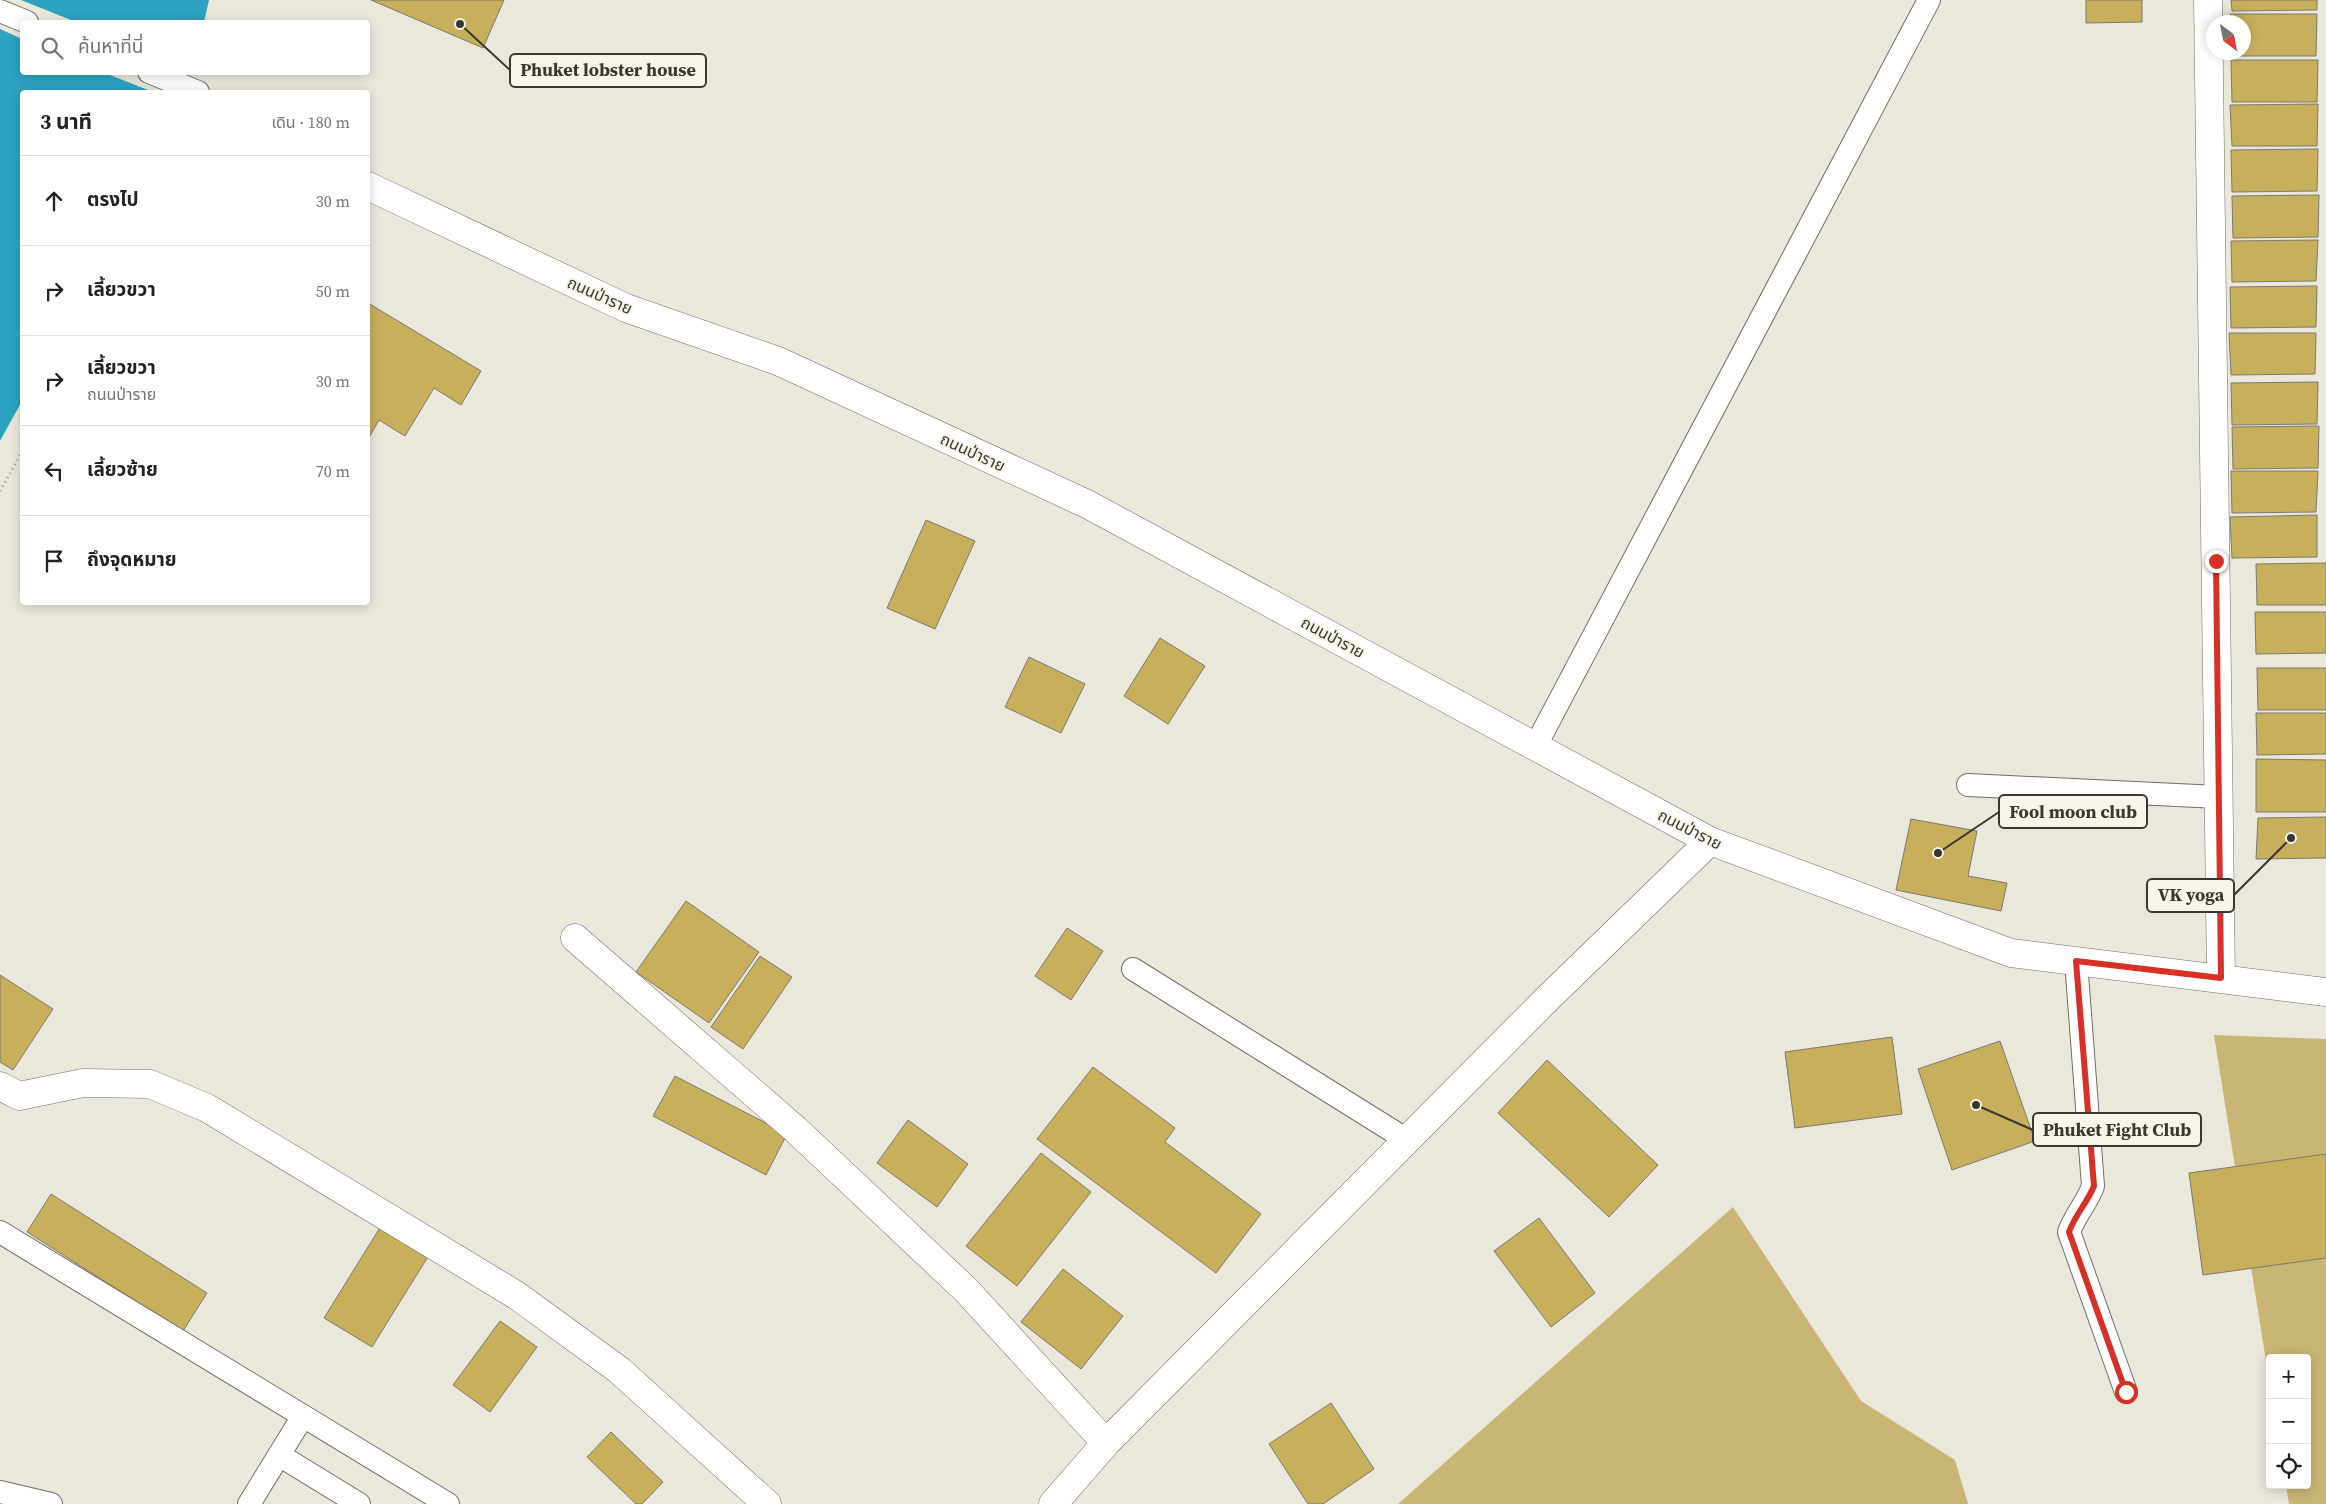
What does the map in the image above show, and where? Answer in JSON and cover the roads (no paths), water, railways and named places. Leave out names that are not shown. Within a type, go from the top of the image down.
[{"type":"street","points":[[2208,0],[2221,978]]},
{"type":"street","name":"ถนนป่าราย","points":[[370,187],[626,308],[778,361],[1087,504],[1710,841],[2011,953],[2326,992]]},
{"type":"street","points":[[1054,1504],[1106,1443],[1546,1000],[1710,841]]},
{"type":"street","points":[[575,938],[795,1128],[966,1290],[1106,1443]]},
{"type":"street","points":[[0,1086],[19,1096],[83,1083],[150,1084],[207,1108],[516,1295],[620,1370],[767,1504]]},
{"type":"lane","points":[[1535,747],[1929,0]]},
{"type":"lane","points":[[0,11],[22,20]]},
{"type":"lane","points":[[156,75],[193,90]]},
{"type":"lane","points":[[1968,785],[2218,798]]},
{"type":"lane","points":[[2076,961],[2094,1186],[2088,1201],[2074,1219],[2069,1232],[2126,1392]]},
{"type":"lane","points":[[1133,969],[1407,1140]]},
{"type":"lane","points":[[0,1232],[448,1504]]},
{"type":"lane","points":[[249,1504],[303,1416]]},
{"type":"lane","points":[[280,1455],[359,1504]]},
{"type":"lane","points":[[0,1492],[50,1504]]},
{"type":"water","points":[[0,0],[209,0],[204,20],[20,20],[20,75],[195,75],[191,90],[20,90],[20,405],[0,441]]},
{"type":"place","name":"Phuket lobster house","points":[[460,24]]},
{"type":"place","name":"VK yoga","points":[[2291,838]]},
{"type":"place","name":"Fool moon club","points":[[1938,853]]},
{"type":"place","name":"Phuket Fight Club","points":[[1976,1105]]}]
